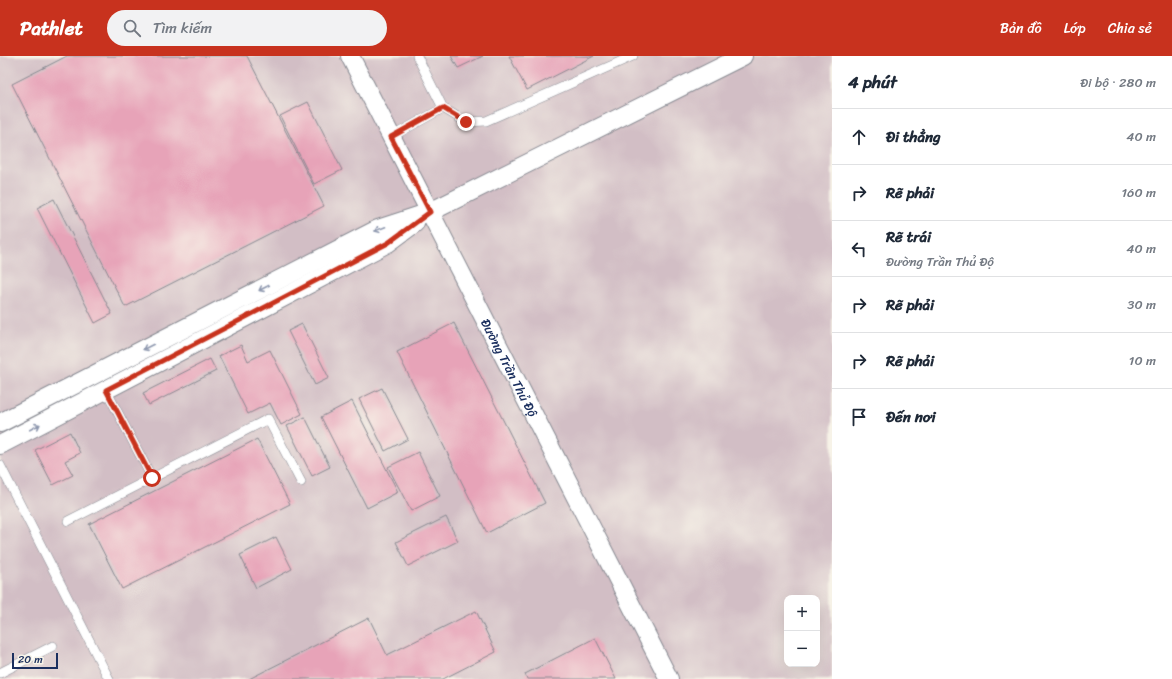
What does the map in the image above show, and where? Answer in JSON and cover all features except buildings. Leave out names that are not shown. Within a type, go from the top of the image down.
[{"type":"street","name":"Đường Trần Thủ Độ","points":[[350,56],[669,679]]},
{"type":"street","points":[[0,423],[378,229],[430,212],[743,56]]},
{"type":"street","points":[[0,445],[388,243],[430,212]]},
{"type":"lane","points":[[417,56],[443,108],[466,122],[486,121],[633,56]]},
{"type":"lane","points":[[391,137],[443,108]]},
{"type":"lane","points":[[106,390],[152,478]]},
{"type":"lane","points":[[68,521],[268,419],[301,482]]},
{"type":"lane","points":[[0,465],[109,679]]},
{"type":"lane","points":[[0,673],[53,646]]},
{"type":"shaded area","points":[[0,56],[832,56],[832,679],[0,679]]},
{"type":"route","points":[[152,478],[106,390],[388,243],[430,212],[391,137],[443,108],[466,122]]}]
